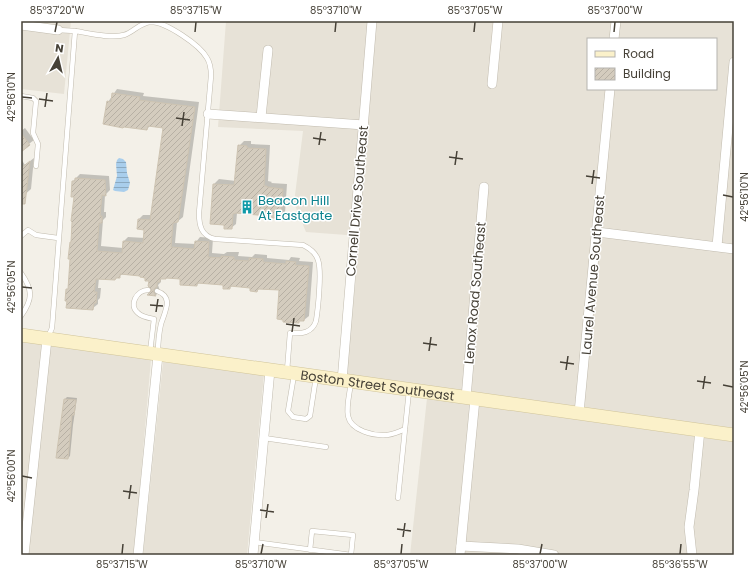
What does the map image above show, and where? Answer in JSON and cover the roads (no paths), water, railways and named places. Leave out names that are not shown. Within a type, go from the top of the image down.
[{"type":"street","name":"Cornell Drive Southeast","points":[[346,381],[372,21]]},
{"type":"street","points":[[492,84],[498,21]]},
{"type":"street","points":[[614,38],[616,21]]},
{"type":"street","points":[[21,25],[58,30]]},
{"type":"street","points":[[261,117],[268,50]]},
{"type":"street","points":[[717,246],[734,62]]},
{"type":"street","name":"Laurel Avenue Southeast","points":[[579,414],[610,90]]},
{"type":"street","points":[[208,114],[364,125]]},
{"type":"street","name":"Lenox Road Southeast","points":[[460,551],[484,187]]},
{"type":"street","points":[[597,232],[734,249]]},
{"type":"street","name":"Boston Street Southeast","points":[[21,335],[734,435]]},
{"type":"street","points":[[24,555],[47,339]]},
{"type":"street","points":[[138,555],[154,354]]},
{"type":"street","points":[[253,555],[270,370]]},
{"type":"street","points":[[692,555],[689,527],[700,430]]},
{"type":"street","points":[[460,551],[518,549],[554,555]]},
{"type":"lane","points":[[58,30],[116,36],[127,34],[144,23],[156,23],[166,26],[200,49],[209,61],[211,72],[199,213],[200,226],[203,232],[209,237],[215,239],[303,245],[312,251],[318,261],[320,272],[316,321],[312,328],[306,332],[299,334],[290,333],[288,411],[293,417],[306,419],[310,416],[316,377]]},
{"type":"lane","points":[[47,339],[52,328],[75,31]]},
{"type":"lane","points":[[21,96],[33,98],[36,101],[32,132],[38,144],[36,166]]},
{"type":"lane","points":[[21,236],[28,230],[40,236],[58,238]]},
{"type":"lane","points":[[21,273],[26,282],[30,299],[29,305],[21,316]]},
{"type":"lane","points":[[148,290],[141,291],[134,300],[134,306],[138,314],[154,320],[165,316]]},
{"type":"lane","points":[[154,354],[167,306],[166,298],[157,290]]},
{"type":"lane","points":[[154,320],[154,354]]},
{"type":"lane","points":[[346,381],[348,416],[355,427],[363,432],[386,435],[396,434],[405,429]]},
{"type":"lane","points":[[398,498],[409,390]]},
{"type":"lane","points":[[264,438],[326,447]]},
{"type":"lane","points":[[254,542],[310,550],[351,555],[353,535],[312,531],[310,550]]},
{"type":"water","points":[[119,158],[126,162],[130,183],[128,190],[124,192],[113,190],[117,176],[116,164]]},
{"type":"place","name":"Beacon Hill At Eastgate","points":[[247,207]]}]
